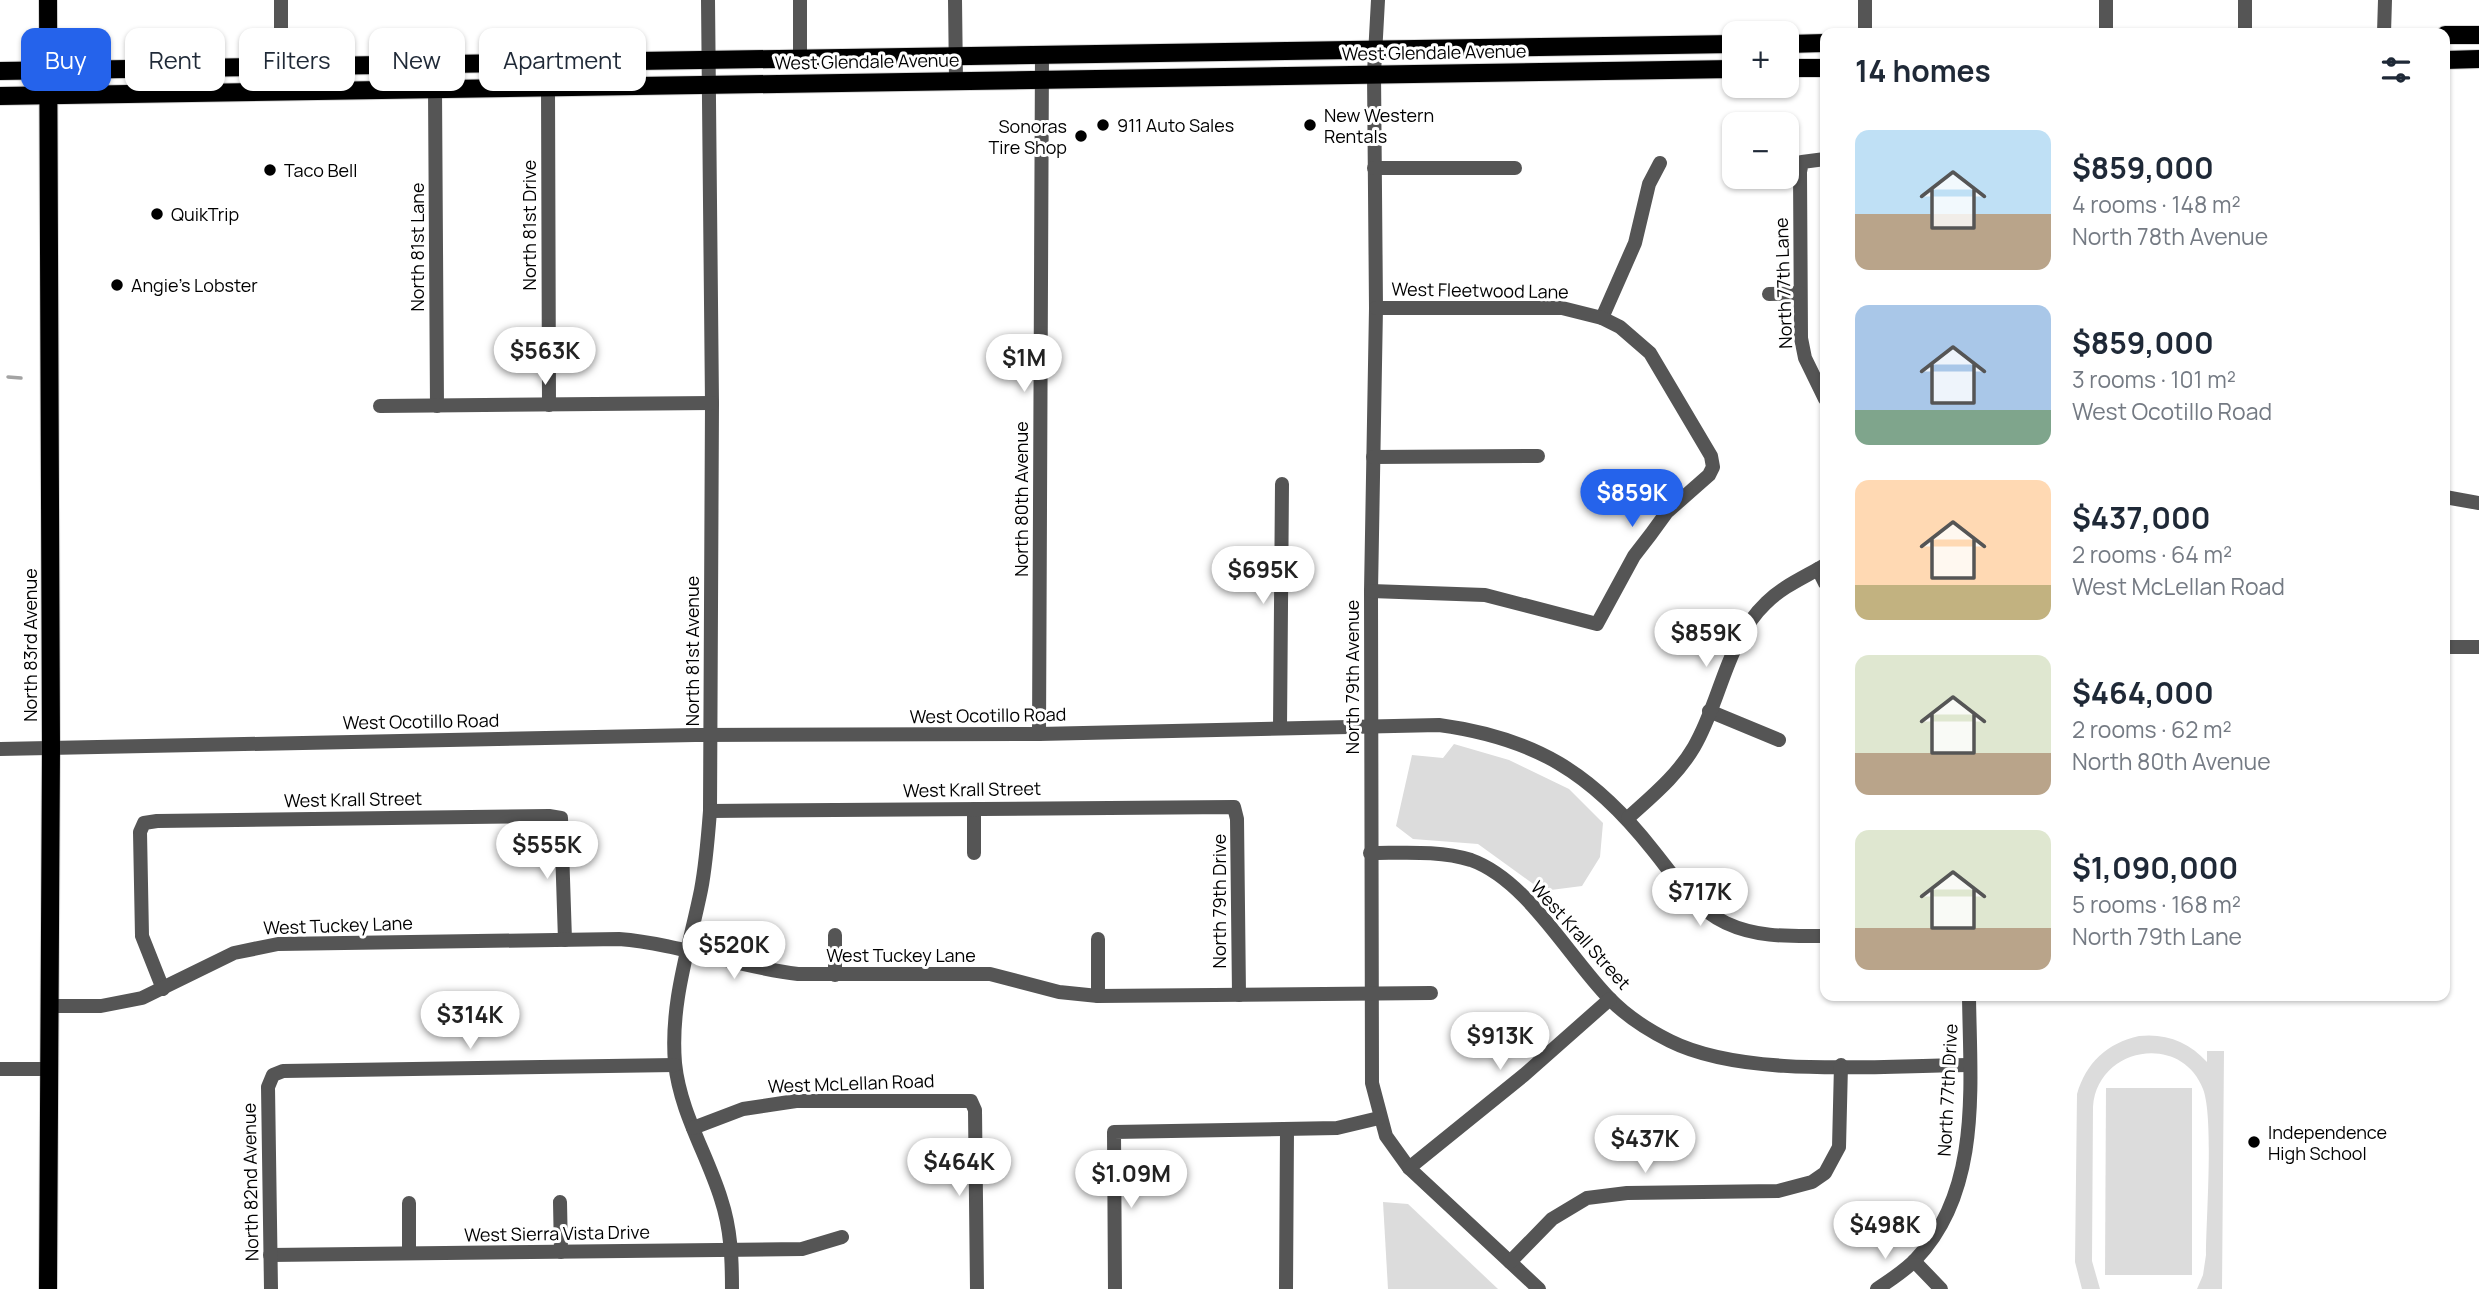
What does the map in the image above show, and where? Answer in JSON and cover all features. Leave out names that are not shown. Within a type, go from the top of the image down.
[{"type":"main road","name":"North 83rd Avenue","points":[[48,0],[48,28]]},
{"type":"main road","points":[[2450,35],[2479,35]]},
{"type":"main road","points":[[1799,44],[1820,43]]},
{"type":"main road","name":"West Glendale Avenue","points":[[465,64],[1722,44]]},
{"type":"main road","points":[[2450,60],[2479,59]]},
{"type":"main road","name":"West Glendale Avenue","points":[[111,70],[239,67]]},
{"type":"main road","points":[[1799,68],[1820,68]]},
{"type":"main road","name":"West Glendale Avenue","points":[[646,85],[1722,69]]},
{"type":"main road","name":"West Glendale Avenue","points":[[0,71],[21,71]]},
{"type":"main road","name":"North 83rd Avenue","points":[[47,91],[51,748],[48,1289]]},
{"type":"main road","name":"West Glendale Avenue","points":[[0,96],[285,91]]},
{"type":"street","points":[[281,0],[281,28]]},
{"type":"street","name":"North 81st Avenue","points":[[708,0],[712,403],[710,811],[705,866],[674,1012],[676,1065],[693,1128],[722,1201],[732,1249],[732,1289]]},
{"type":"street","points":[[800,0],[800,59]]},
{"type":"street","points":[[955,0],[956,80]]},
{"type":"street","name":"North 79th Avenue","points":[[1378,0],[1374,73],[1376,308],[1371,591],[1371,1083],[1386,1136],[1409,1168],[1539,1289]]},
{"type":"street","points":[[1866,0],[1866,28]]},
{"type":"street","points":[[2106,0],[2106,28]]},
{"type":"street","points":[[2245,0],[2245,28]]},
{"type":"street","points":[[2384,28],[2385,0]]},
{"type":"street","name":"North 80th Avenue","points":[[1039,734],[1042,54]]},
{"type":"street","name":"North 81st Lane","points":[[435,91],[437,406]]},
{"type":"street","name":"North 81st Drive","points":[[548,91],[549,405]]},
{"type":"street","name":"North 77th Lane","points":[[1820,160],[1802,162],[1800,293],[1805,358],[1820,388]]},
{"type":"street","points":[[1602,318],[1634,243],[1649,184],[1660,163]]},
{"type":"street","points":[[1374,168],[1515,167]]},
{"type":"street","points":[[1769,293],[1800,293]]},
{"type":"street","name":"West Fleetwood Lane","points":[[1371,591],[1485,595],[1597,624],[1634,556],[1667,512],[1713,467],[1711,456],[1650,353],[1620,327],[1602,318],[1562,308],[1376,308]]},
{"type":"street","points":[[380,406],[712,403]]},
{"type":"street","points":[[1373,457],[1538,456]]},
{"type":"street","points":[[1280,728],[1282,484]]},
{"type":"street","points":[[2450,498],[2479,503]]},
{"type":"street","points":[[1820,568],[1789,585],[1765,603],[1745,629],[1695,745],[1675,775],[1628,818],[1687,892],[1706,911],[1724,923],[1769,936],[1820,936]]},
{"type":"street","points":[[2450,647],[2479,647]]},
{"type":"street","points":[[1709,711],[1779,740]]},
{"type":"street","name":"West Ocotillo Road","points":[[0,749],[711,734],[1039,734],[1372,725],[1449,727],[1498,736],[1529,746],[1577,773],[1628,818]]},
{"type":"street","name":"West Krall Street","points":[[710,811],[1234,807]]},
{"type":"street","name":"North 79th Drive","points":[[1234,807],[1237,819],[1239,995]]},
{"type":"street","points":[[974,809],[974,853]]},
{"type":"street","name":"West Krall Street","points":[[163,989],[142,936],[140,832],[144,823],[561,818],[565,940]]},
{"type":"street","name":"West Krall Street","points":[[1370,853],[1444,855],[1470,860],[1492,870],[1527,902],[1610,999],[1651,1030],[1699,1052],[1750,1063],[1970,1065]]},
{"type":"street","points":[[835,935],[835,975]]},
{"type":"street","points":[[1098,939],[1098,996]]},
{"type":"street","name":"West Tuckey Lane","points":[[49,1006],[101,1006],[142,998],[234,953],[278,944],[565,940],[644,941],[768,971],[835,975],[990,974],[1059,992],[1098,996],[1431,993]]},
{"type":"street","points":[[1409,1168],[1524,1075],[1610,999]]},
{"type":"street","name":"North 77th Drive","points":[[1914,1261],[1938,1230],[1960,1180],[1968,1130],[1969,1001]]},
{"type":"street","name":"North 82nd Avenue","points":[[271,1289],[268,1087],[273,1075],[283,1071],[676,1065]]},
{"type":"street","points":[[1510,1262],[1552,1219],[1587,1198],[1627,1193],[1778,1191],[1797,1188],[1825,1173],[1839,1147],[1841,1065]]},
{"type":"street","points":[[0,1069],[48,1069]]},
{"type":"street","name":"West McLellan Road","points":[[693,1128],[743,1109],[796,1101],[971,1101],[975,1110],[977,1289]]},
{"type":"street","points":[[1115,1289],[1114,1132],[1349,1127],[1379,1118]]},
{"type":"street","points":[[1286,1289],[1287,1130]]},
{"type":"street","points":[[560,1202],[561,1252]]},
{"type":"street","points":[[409,1203],[409,1253]]},
{"type":"street","name":"West Sierra Vista Drive","points":[[271,1255],[802,1249],[842,1237]]},
{"type":"street","points":[[1877,1289],[1914,1261],[1941,1289]]},
{"type":"shaded area","points":[[1454,744],[1509,760],[1569,789],[1603,823],[1600,857],[1582,886],[1543,891],[1478,844],[1413,839],[1396,826],[1412,755],[1443,758]]},
{"type":"shaded area","points":[[2139,1036],[2176,1040],[2193,1049],[2207,1062],[2207,1051],[2224,1051],[2222,1289],[2197,1289],[2203,1275],[2206,1255],[2208,1194],[2208,1122],[2203,1089],[2192,1071],[2177,1059],[2160,1054],[2141,1054],[2124,1060],[2109,1071],[2098,1087],[2093,1107],[2092,1261],[2100,1289],[2082,1289],[2075,1262],[2077,1094],[2086,1073],[2099,1056],[2117,1044]]},
{"type":"shaded area","points":[[2106,1088],[2192,1088],[2192,1275],[2105,1275]]},
{"type":"shaded area","points":[[1383,1202],[1408,1204],[1498,1289],[1388,1289]]},
{"type":"waterway","points":[[8,377],[21,378]]},
{"type":"place","name":"911 Auto Sales","points":[[1103,125]]},
{"type":"place","name":"New Western Rentals","points":[[1310,125]]},
{"type":"place","name":"Sonoras Tire Shop","points":[[1081,136]]},
{"type":"place","name":"Taco Bell","points":[[270,170]]},
{"type":"place","name":"QuikTrip","points":[[157,214]]},
{"type":"place","name":"Angie's Lobster","points":[[117,285]]},
{"type":"place","name":"Independence High School","points":[[2254,1142]]}]
